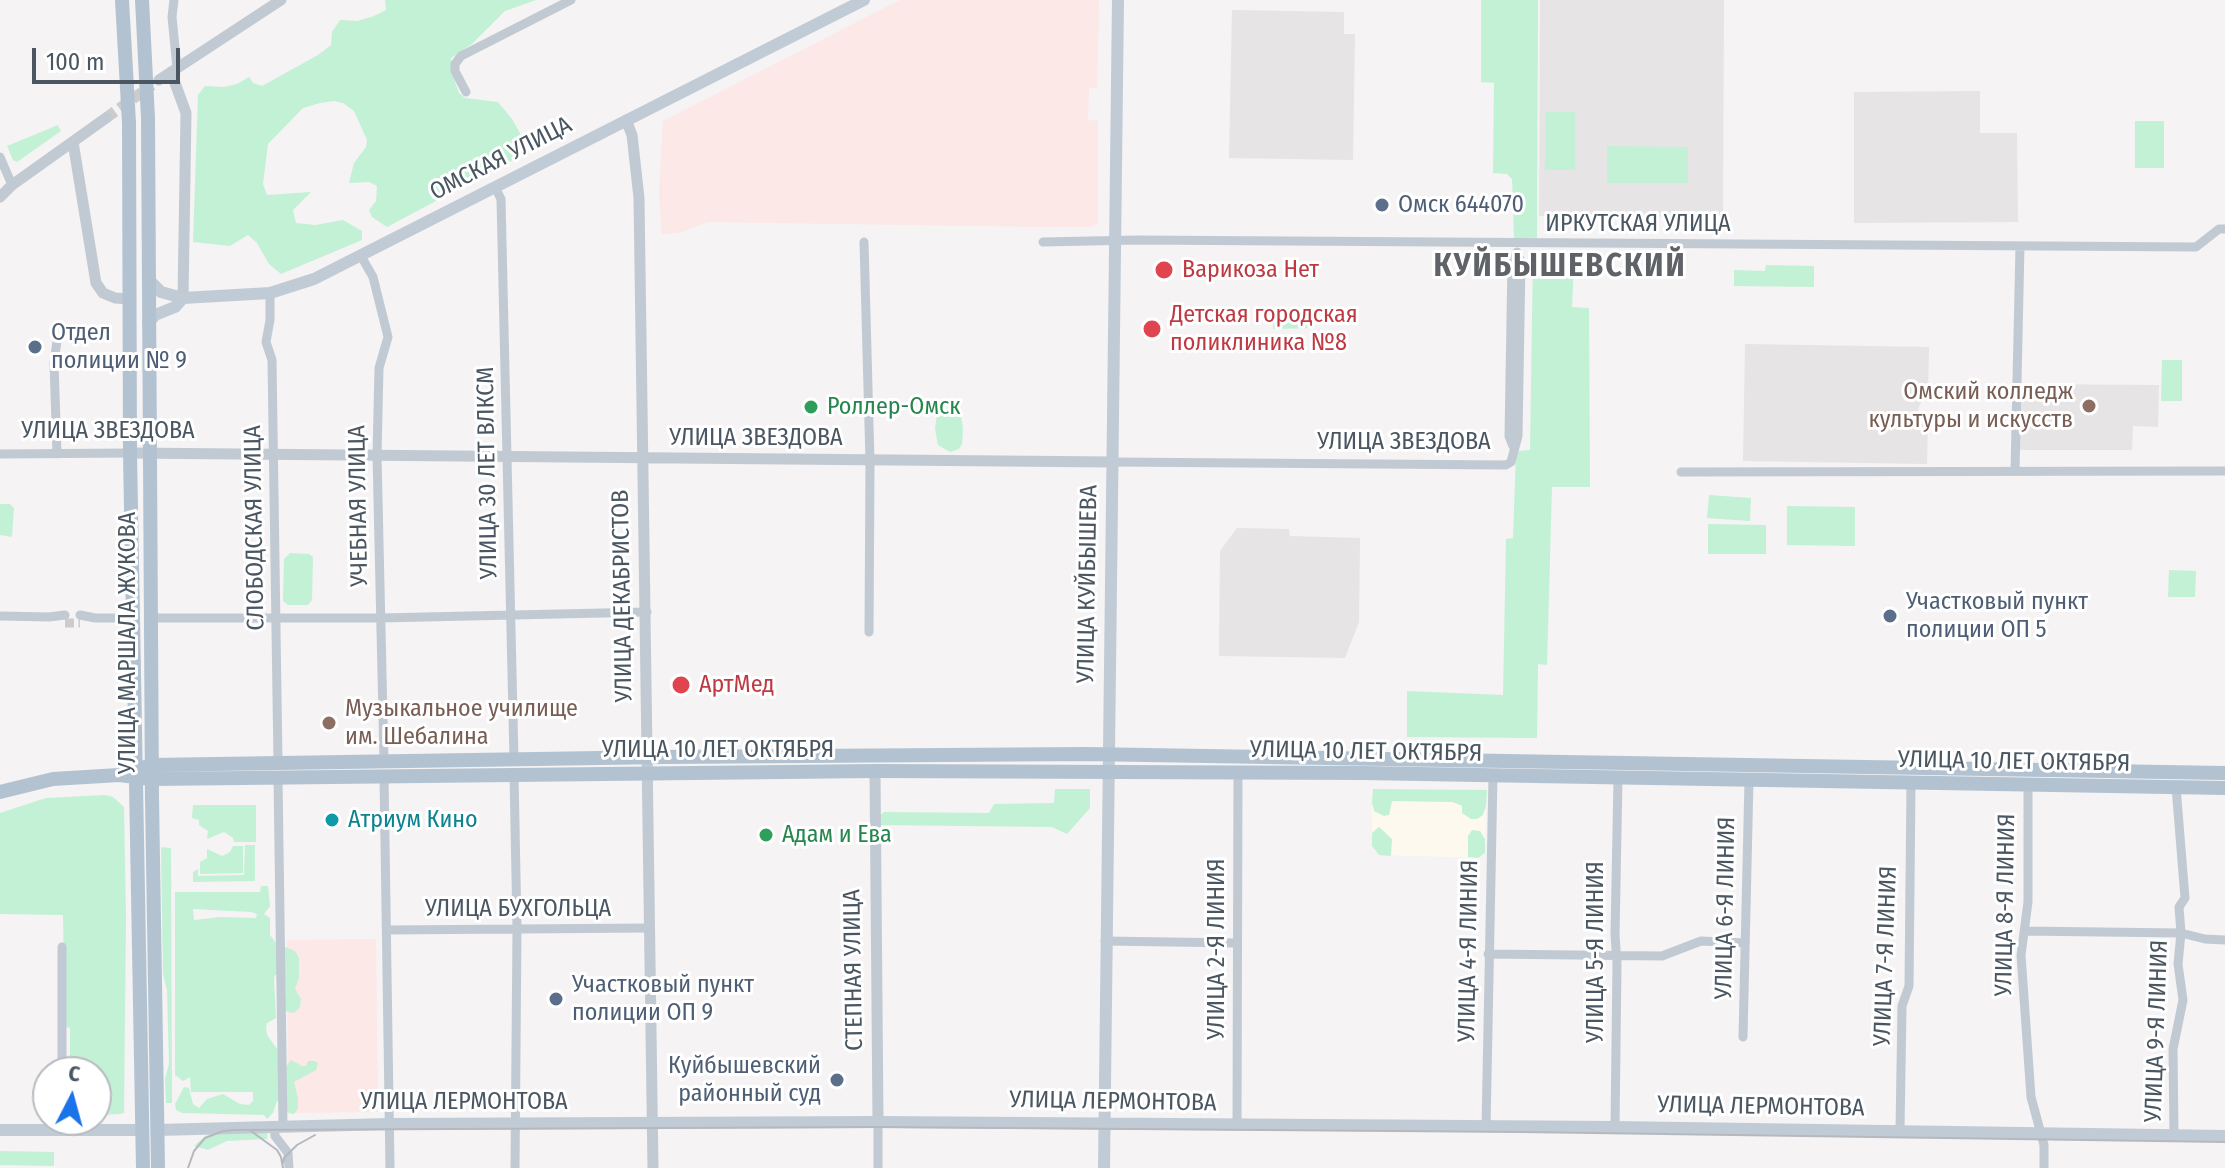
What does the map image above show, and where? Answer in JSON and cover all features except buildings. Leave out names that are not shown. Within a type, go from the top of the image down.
[{"type":"main road","name":"УЛИЦА МАРШАЛА ЖУКОВА","points":[[122,0],[129,123],[130,453],[136,774],[150,1130],[158,1168]]},
{"type":"main road","name":"УЛИЦА МАРШАЛА ЖУКОВА","points":[[142,0],[148,118],[152,772],[150,1130],[143,1168]]},
{"type":"main road","name":"ОМСКАЯ УЛИЦА","points":[[183,298],[270,293],[314,279],[864,0]]},
{"type":"main road","name":"УЛИЦА КУЙБЫШЕВА","points":[[1104,1168],[1118,0]]},
{"type":"main road","points":[[148,279],[161,292],[183,298],[175,307],[155,315],[148,323]]},
{"type":"main road","name":"УЛИЦА 10 ЛЕТ ОКТЯБРЯ","points":[[0,792],[53,779],[152,772],[1108,755],[2225,773]]},
{"type":"main road","name":"УЛИЦА 10 ЛЕТ ОКТЯБРЯ","points":[[648,764],[875,771],[1107,770],[2225,788]]},
{"type":"main road","name":"УЛИЦА ЛЕРМОНТОВА","points":[[112,1128],[150,1130],[389,1124],[878,1122],[1615,1127],[2225,1136]]},
{"type":"main road","name":"УЛИЦА ЛЕРМОНТОВА","points":[[0,1130],[32,1127]]},
{"type":"street","points":[[174,0],[174,70],[186,113],[183,298]]},
{"type":"street","points":[[159,80],[281,0]]},
{"type":"street","points":[[466,92],[455,71],[455,64],[461,56],[571,0]]},
{"type":"street","points":[[0,197],[12,185],[106,118]]},
{"type":"street","name":"УЛИЦА ДЕКАБРИСТОВ","points":[[626,120],[632,135],[639,198],[653,1168]]},
{"type":"street","points":[[73,142],[96,283],[103,293],[129,299]]},
{"type":"street","points":[[0,157],[12,185]]},
{"type":"street","name":"УЛИЦА 30 ЛЕТ ВЛКСМ","points":[[495,187],[501,199],[511,615],[517,928],[515,1168]]},
{"type":"street","name":"ИРКУТСКАЯ УЛИЦА","points":[[1043,242],[1137,240],[1517,248],[2196,247],[2219,229],[2225,229]]},
{"type":"street","points":[[864,242],[870,461],[869,632]]},
{"type":"street","points":[[2015,471],[2020,246]]},
{"type":"street","name":"УЛИЦА ЗВЕЗДОВА","points":[[0,454],[274,453],[643,460],[1497,465],[1511,462],[1518,436],[1521,261],[1517,248]]},
{"type":"street","name":"УЧЕБНАЯ УЛИЦА","points":[[361,256],[373,277],[388,337],[379,368],[377,455],[390,1168]]},
{"type":"street","name":"СЛОБОДСКАЯ УЛИЦА","points":[[270,293],[266,342],[272,360],[278,770],[278,1126],[275,1136],[288,1153],[289,1168]]},
{"type":"street","points":[[57,341],[54,363],[57,454]]},
{"type":"street","points":[[1681,472],[2225,471]]},
{"type":"street","points":[[150,618],[381,618],[647,612]]},
{"type":"street","points":[[0,616],[65,619]]},
{"type":"street","points":[[80,619],[133,618]]},
{"type":"street","name":"СТЕПНАЯ УЛИЦА","points":[[875,771],[878,1168]]},
{"type":"street","name":"УЛИЦА 2-Я ЛИНИЯ","points":[[1237,1126],[1238,772]]},
{"type":"street","name":"УЛИЦА 4-Я ЛИНИЯ","points":[[1486,1127],[1493,776]]},
{"type":"street","name":"УЛИЦА 5-Я ЛИНИЯ","points":[[1615,1127],[1618,778]]},
{"type":"street","name":"УЛИЦА 6-Я ЛИНИЯ","points":[[1743,1037],[1749,780]]},
{"type":"street","name":"УЛИЦА 7-Я ЛИНИЯ","points":[[1900,1130],[1902,1006],[1909,986],[1911,782]]},
{"type":"street","name":"УЛИЦА 8-Я ЛИНИЯ","points":[[2028,785],[2028,902],[2021,955],[2031,1097],[2044,1145],[2044,1168]]},
{"type":"street","name":"УЛИЦА 9-Я ЛИНИЯ","points":[[2174,1134],[2172,1057],[2183,1000],[2178,964],[2181,933],[2179,907],[2185,898],[2176,787]]},
{"type":"street","name":"УЛИЦА БУХГОЛЬЦА","points":[[387,930],[649,928]]},
{"type":"street","points":[[2024,931],[2181,933],[2225,940]]},
{"type":"street","points":[[1105,941],[1236,943]]},
{"type":"street","points":[[1488,954],[1662,956],[1701,941],[1745,943]]},
{"type":"street","points":[[62,947],[62,1056]]},
{"type":"shaded area","points":[[900,0],[1099,0],[1097,88],[1089,88],[1088,120],[1098,121],[1098,223],[1090,227],[1044,227],[708,222],[679,233],[662,234],[659,193],[663,121]]},
{"type":"shaded area","points":[[1540,0],[1724,0],[1723,217],[1539,216]]},
{"type":"shaded area","points":[[1232,10],[1344,12],[1344,34],[1355,34],[1353,160],[1229,158]]},
{"type":"shaded area","points":[[1980,91],[1980,133],[2017,133],[2018,222],[1854,223],[1854,92]]},
{"type":"shaded area","points":[[1745,344],[1929,347],[1928,397],[1918,410],[1928,420],[1927,464],[1743,461]]},
{"type":"shaded area","name":"Омский колледж культуры и искусств","points":[[2020,384],[2159,385],[2158,427],[2133,426],[2132,450],[2020,450]]},
{"type":"shaded area","points":[[1237,528],[1289,529],[1290,536],[1360,538],[1359,622],[1345,658],[1219,656],[1220,551]]},
{"type":"shaded area","points":[[1392,801],[1486,806],[1485,853],[1478,858],[1379,855],[1372,846],[1372,803]]},
{"type":"shaded area","points":[[376,939],[378,1112],[288,1113],[287,940]]},
{"type":"green space","points":[[385,0],[536,0],[505,11],[472,44],[451,58],[451,70],[459,93],[465,98],[498,102],[512,119],[530,151],[387,227],[372,217],[369,210],[376,201],[377,186],[369,182],[349,183],[354,163],[366,147],[367,140],[354,111],[343,103],[320,103],[303,108],[268,144],[263,184],[267,195],[311,192],[293,210],[296,223],[315,225],[343,220],[362,231],[362,240],[281,274],[269,264],[257,243],[248,235],[230,246],[193,242],[198,95],[205,86],[224,87],[249,77],[253,83],[262,86],[331,45],[332,32],[340,20],[357,21],[374,16],[386,10]]},
{"type":"green space","points":[[1481,0],[1538,0],[1537,238],[1514,238],[1512,179],[1507,174],[1493,173],[1494,83],[1481,82]]},
{"type":"green space","points":[[1546,112],[1575,112],[1575,170],[1545,170]]},
{"type":"green space","points":[[2135,121],[2164,121],[2164,168],[2135,168]]},
{"type":"green space","points":[[58,125],[61,131],[17,162],[13,160],[7,146]]},
{"type":"green space","points":[[1607,146],[1688,147],[1688,183],[1607,183]]},
{"type":"green space","points":[[1533,253],[1564,253],[1574,266],[1572,307],[1589,308],[1590,487],[1552,487],[1547,665],[1538,664],[1537,738],[1407,737],[1407,691],[1503,695],[1506,539],[1513,538],[1516,451],[1530,450]]},
{"type":"green space","points":[[1766,265],[1814,266],[1814,287],[1734,286],[1734,270],[1765,271]]},
{"type":"green space","points":[[1273,308],[1315,308],[1315,328],[1273,329]]},
{"type":"green space","points":[[2162,360],[2182,360],[2182,401],[2161,401]]},
{"type":"green space","points":[[948,407],[960,411],[963,428],[962,444],[959,449],[950,452],[938,445],[935,429],[937,414]]},
{"type":"green space","points":[[1709,495],[1751,498],[1750,521],[1707,518]]},
{"type":"green space","points":[[0,504],[10,504],[14,508],[12,537],[0,535]]},
{"type":"green space","points":[[1787,506],[1855,507],[1855,546],[1787,545]]},
{"type":"green space","points":[[1708,524],[1766,525],[1766,554],[1708,554]]},
{"type":"green space","points":[[290,553],[313,557],[312,600],[308,605],[288,605],[283,601],[284,559]]},
{"type":"green space","points":[[2169,570],[2196,571],[2195,597],[2168,597]]},
{"type":"green space","points":[[1055,789],[1090,789],[1090,808],[1067,834],[1052,827],[877,825],[878,817],[884,812],[989,813],[994,804],[1054,803]]},
{"type":"green space","points":[[1373,789],[1487,790],[1486,806],[1483,815],[1471,819],[1462,813],[1462,806],[1453,802],[1392,801],[1389,815],[1384,816],[1374,811]]},
{"type":"green space","points":[[105,795],[113,797],[124,807],[124,1113],[112,1114],[112,1056],[70,1056],[70,1028],[65,1027],[63,915],[0,914],[0,813],[46,798]]},
{"type":"green space","points":[[193,805],[256,805],[256,842],[234,842],[224,832],[207,839],[208,831],[199,825],[199,820],[192,818]]},
{"type":"green space","points":[[1379,827],[1392,839],[1391,856],[1379,855],[1372,846],[1372,833]]},
{"type":"green space","points":[[1472,830],[1480,831],[1485,839],[1485,853],[1478,858],[1468,857],[1468,836]]},
{"type":"green space","points":[[245,845],[255,845],[255,881],[193,882],[193,872],[198,869],[198,876],[244,875]]},
{"type":"green space","points":[[233,846],[243,846],[243,873],[200,874],[200,862],[207,858],[207,849],[222,856],[230,852]]},
{"type":"green space","points":[[161,847],[171,848],[172,1103],[166,1103],[165,1079],[169,1064],[167,990],[163,974]]},
{"type":"green space","points":[[261,886],[268,886],[270,906],[264,914],[270,918],[270,935],[276,943],[295,951],[299,958],[299,978],[295,989],[301,999],[300,1007],[294,1013],[285,1011],[286,991],[279,975],[275,975],[276,1018],[266,1027],[267,1035],[278,1050],[278,1087],[284,1091],[285,1068],[291,1060],[302,1066],[314,1061],[318,1063],[316,1070],[294,1082],[298,1108],[294,1114],[285,1112],[283,1101],[277,1101],[267,1119],[264,1115],[182,1113],[176,1110],[175,1104],[184,1087],[189,1088],[193,1104],[199,1108],[207,1099],[223,1094],[240,1104],[249,1105],[253,1101],[253,1092],[191,1092],[190,1077],[183,1081],[175,1075],[175,892],[260,892]],"holes":[[[193,909],[257,914],[256,918],[194,920]]]},
{"type":"green space","points":[[268,1129],[267,1139],[227,1141],[208,1150],[194,1146],[214,1132]]},
{"type":"green space","points":[[0,1151],[54,1152],[54,1166],[0,1165]]},
{"type":"tunnel","points":[[106,118],[152,85]]},
{"type":"tunnel","points":[[65,623],[80,623]]},
{"type":"tram line","points":[[188,1168],[194,1151],[205,1138],[235,1130],[878,1127],[2225,1142]]},
{"type":"tram line","points":[[251,1131],[277,1150],[283,1168]]},
{"type":"tram line","points":[[283,1163],[297,1145],[315,1135]]},
{"type":"place","name":"Омск 644070","points":[[1382,205]]},
{"type":"place","name":"Варикоза Нет","points":[[1164,270]]},
{"type":"place","name":"Детская городская поликлиника №8","points":[[1152,329]]},
{"type":"place","name":"Отдел полиции № 9","points":[[35,347]]},
{"type":"place","name":"Омский колледж культуры и искусств","points":[[2089,406]]},
{"type":"place","name":"Роллер-Омск","points":[[811,407]]},
{"type":"place","name":"Участковый пункт полиции ОП 5","points":[[1890,616]]},
{"type":"place","name":"АртМед","points":[[681,685]]},
{"type":"place","name":"Музыкальное училище им. Шебалина","points":[[329,723]]},
{"type":"place","name":"Атриум Кино","points":[[332,820]]},
{"type":"place","name":"Адам и Ева","points":[[766,835]]},
{"type":"place","name":"Участковый пункт полиции ОП 9","points":[[556,999]]},
{"type":"place","name":"Куйбышевский районный суд","points":[[837,1080]]},
{"type":"district","name":"КУЙБЫШЕВСКИЙ","points":[[1560,267]]}]
